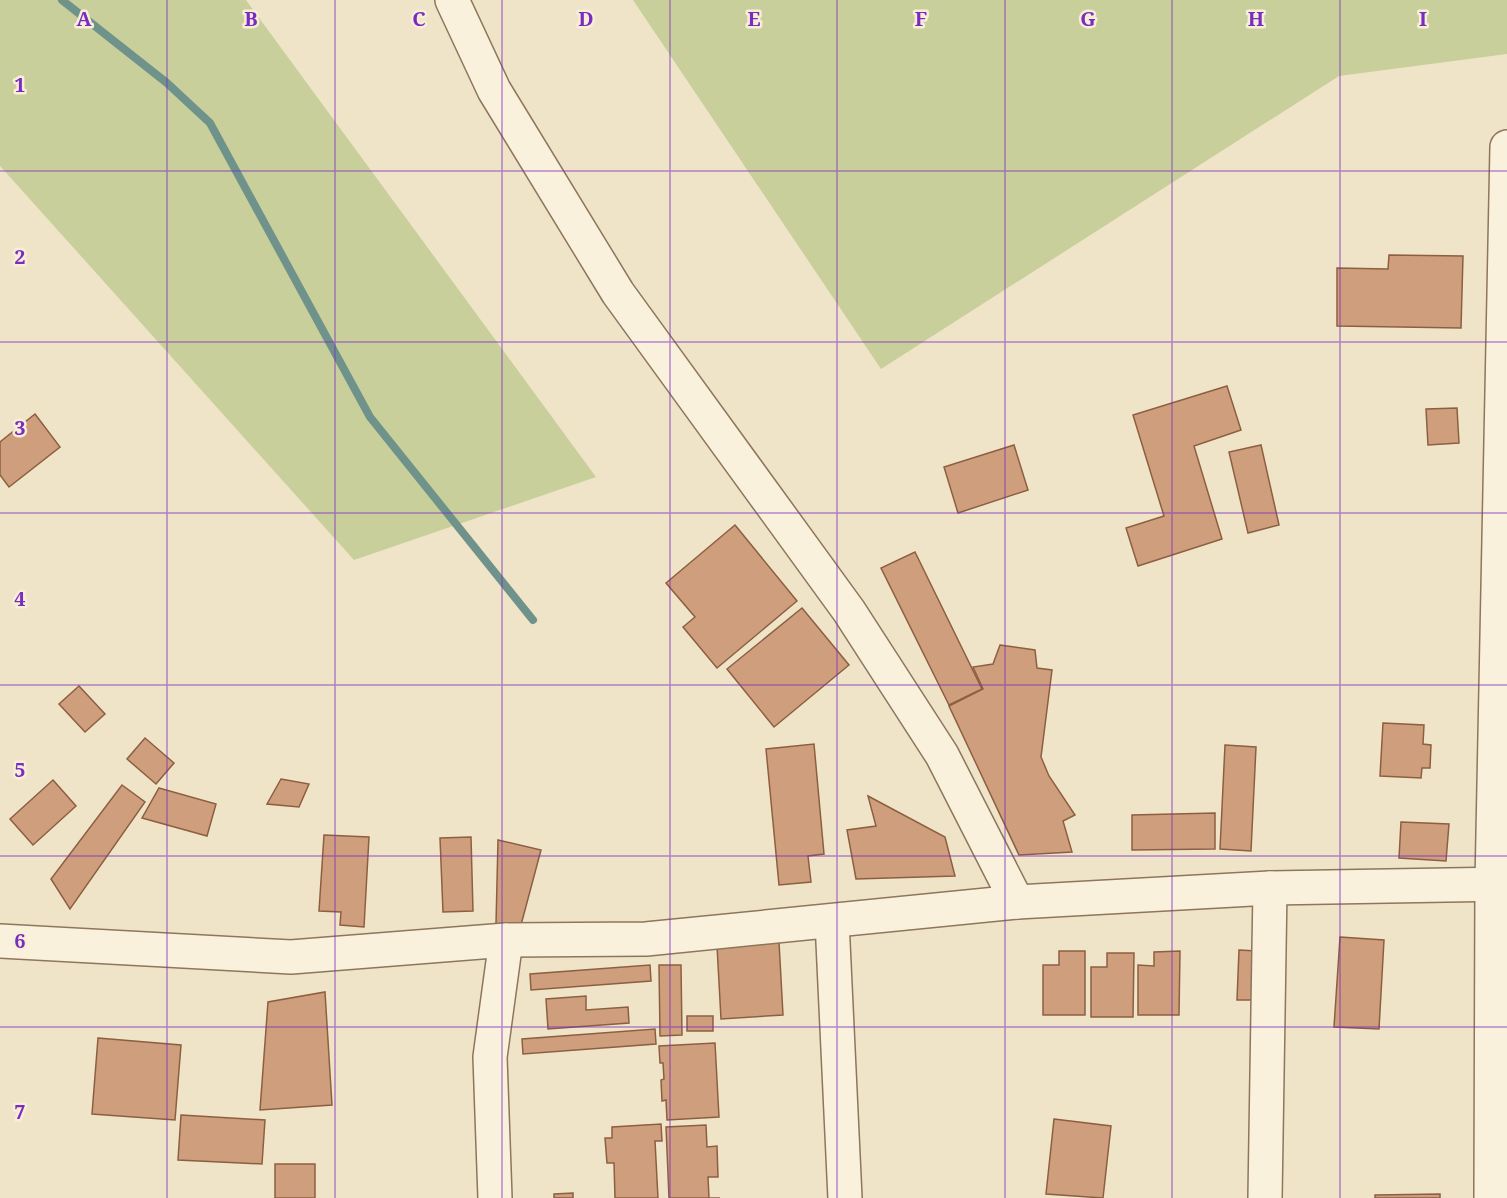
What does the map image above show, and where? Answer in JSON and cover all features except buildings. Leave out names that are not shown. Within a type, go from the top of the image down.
[{"type":"street","points":[[452,0],[494,90],[618,293],[849,611],[942,755],[1017,902]]},
{"type":"street","points":[[1491,1198],[1500,883],[1507,147]]},
{"type":"street","points":[[0,941],[291,957],[506,940],[646,939],[1017,902],[1270,888],[1500,883]]},
{"type":"street","points":[[1265,1198],[1270,888]]},
{"type":"street","points":[[831,921],[845,1198]]},
{"type":"street","points":[[495,1198],[490,1057],[506,940]]},
{"type":"green space","points":[[0,0],[246,0],[596,477],[354,560],[0,166]]},
{"type":"green space","points":[[633,0],[1507,0],[1507,54],[1339,76],[881,369]]},
{"type":"waterway","points":[[62,0],[167,83],[210,123],[370,417],[533,620]]}]
